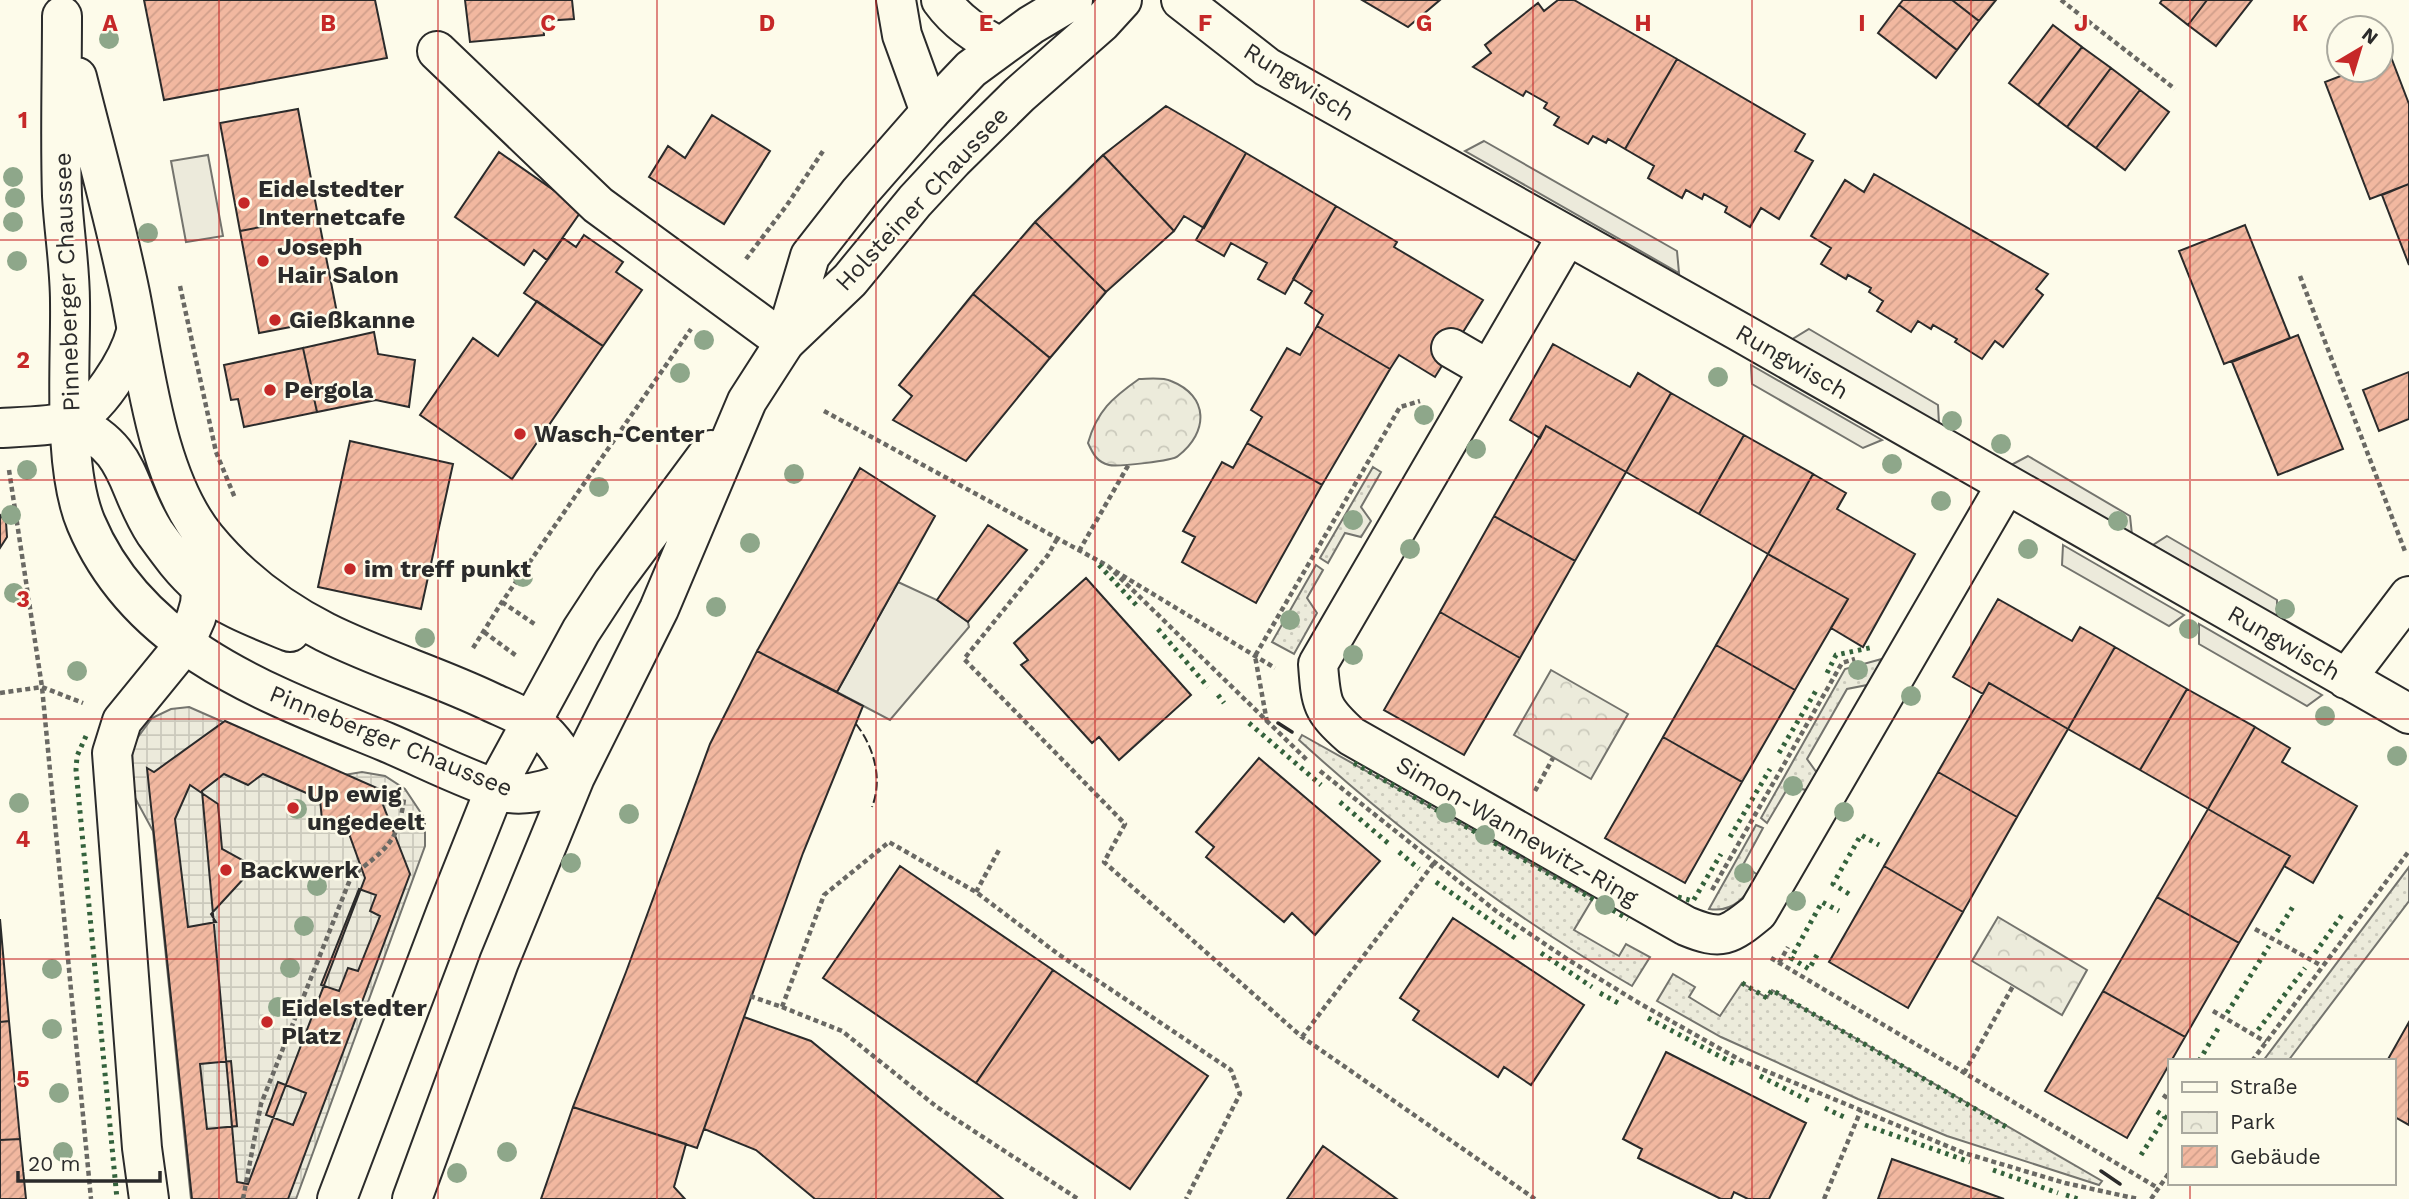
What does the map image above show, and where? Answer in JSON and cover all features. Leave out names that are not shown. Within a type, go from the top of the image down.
[{"type":"main road","points":[[896,0],[902,35],[930,112]]},
{"type":"main road","points":[[941,0],[976,34],[1000,47]]},
{"type":"main road","name":"Holsteiner Chaussee","points":[[785,342],[810,256],[860,192],[971,69],[1031,25],[1073,0]]},
{"type":"main road","name":"Holsteiner Chaussee","points":[[495,789],[612,582],[747,401],[785,342],[850,280],[915,201],[968,144],[1101,23],[1122,0]]},
{"type":"main road","name":"Rungwisch","points":[[1181,0],[1267,67],[2409,714]]},
{"type":"main road","name":"Pinneberger Chaussee","points":[[61,8],[130,293],[163,452],[185,505],[205,537],[234,568],[278,604],[325,632],[453,684],[531,722],[557,747],[575,777],[532,793],[495,789],[262,690],[184,645],[164,629],[116,576],[86,524],[75,476],[71,421],[70,299],[62,197],[61,8]]},
{"type":"main road","points":[[437,51],[598,205],[785,342]]},
{"type":"main road","points":[[1320,696],[1318,664],[1467,357],[1567,236]]},
{"type":"main road","points":[[4,445],[71,421],[90,407],[116,376],[132,350],[136,332]]},
{"type":"main road","name":"Holsteiner Chaussee","points":[[575,777],[659,609],[747,401]]},
{"type":"main road","points":[[71,421],[98,437],[117,455],[125,466],[153,530],[201,587],[248,614],[295,634],[324,644],[367,651]]},
{"type":"main road","points":[[1728,933],[1741,927],[1758,912],[2006,485]]},
{"type":"main road","points":[[149,1199],[142,1148],[112,753],[122,722],[184,645],[196,618],[205,537]]},
{"type":"main road","points":[[2346,678],[2409,596]]},
{"type":"main road","name":"Simon-Wannewitz-Ring","points":[[1320,696],[1330,717],[1351,736],[1686,926],[1709,936],[1728,933]]},
{"type":"main road","points":[[412,1199],[504,951],[575,777]]},
{"type":"main road","points":[[337,1199],[495,789]]},
{"type":"path","points":[[2061,0],[2175,89]]},
{"type":"path","points":[[469,654],[680,345],[787,205],[823,151]]},
{"type":"path","points":[[2300,276],[2406,554]]},
{"type":"path","points":[[180,286],[216,452],[238,503]]},
{"type":"path","points":[[1267,723],[1255,656],[1401,407],[1434,397],[1467,357]]},
{"type":"path","points":[[824,411],[1108,566],[1320,696]]},
{"type":"path","points":[[4,445],[42,687],[91,1199]]},
{"type":"path","points":[[1079,551],[1129,464]]},
{"type":"path","points":[[1058,539],[964,659],[1125,824],[1104,862],[1302,1037],[1535,1199]]},
{"type":"path","points":[[1108,566],[1267,723],[1332,782],[1496,911],[1557,953],[1742,1061],[1964,1153],[2066,1183],[2138,1199]]},
{"type":"path","points":[[502,603],[539,628]]},
{"type":"path","points":[[484,632],[509,651]]},
{"type":"path","points":[[465,648],[474,647]]},
{"type":"path","points":[[0,693],[42,687]]},
{"type":"path","points":[[1534,793],[1553,758]]},
{"type":"path","points":[[243,1199],[261,1104],[352,877],[382,852],[397,834],[405,789]]},
{"type":"path","points":[[782,1007],[824,895],[889,842],[976,892],[1058,954],[1231,1070],[1240,1094],[1186,1199]]},
{"type":"path","points":[[976,892],[999,850]]},
{"type":"path","points":[[2253,1059],[2409,850]]},
{"type":"path","points":[[1302,1037],[1434,863]]},
{"type":"path","points":[[2255,929],[2322,966]]},
{"type":"path","points":[[1728,933],[2158,1188]]},
{"type":"path","points":[[1964,1073],[2013,986]]},
{"type":"path","points":[[750,996],[842,1031],[937,1107],[1078,1199]]},
{"type":"path","points":[[2213,1011],[2266,1042]]},
{"type":"path","points":[[2162,1096],[2168,1099]]},
{"type":"path","points":[[1824,1199],[1861,1110]]},
{"type":"path","points":[[2151,1199],[2168,1174]]},
{"type":"green space","points":[[1139,379],[1167,380],[1192,396],[1200,415],[1195,436],[1188,447],[1174,458],[1133,464],[1105,464],[1096,457],[1088,443],[1096,422],[1107,406]]},
{"type":"green space","points":[[1373,467],[1381,472],[1361,507],[1371,521],[1361,537],[1345,533],[1328,563],[1320,558]]},
{"type":"green space","points":[[1316,565],[1323,570],[1307,598],[1317,613],[1294,654],[1272,642]]},
{"type":"green space","points":[[1889,657],[1872,684],[1847,689],[1807,759],[1817,773],[1806,790],[1789,786],[1767,823],[1761,818],[1845,669]]},
{"type":"green space","points":[[1551,670],[1628,714],[1591,779],[1514,735]]},
{"type":"green space","points":[[1302,735],[1593,898],[1574,930],[1619,956],[1626,944],[1650,957],[1632,986],[1544,932],[1418,841],[1299,740]]},
{"type":"green space","points":[[1756,825],[1763,828],[1743,865],[1758,875],[1754,883],[1733,906],[1718,910],[1709,909]]},
{"type":"green space","points":[[2409,867],[2409,901],[2290,1059],[2265,1059]]},
{"type":"green space","points":[[1998,917],[2087,970],[2062,1015],[1972,961]]},
{"type":"green space","points":[[1673,974],[1695,987],[1689,997],[1720,1016],[1742,983],[1767,998],[1772,990],[2102,1181],[2099,1185],[1947,1136],[1721,1037],[1657,1001]]},
{"type":"shaded area","points":[[1484,141],[1677,251],[1679,273],[1465,151]]},
{"type":"shaded area","points":[[208,155],[223,236],[186,242],[171,161]]},
{"type":"shaded area","points":[[1809,329],[1938,405],[1939,424],[1791,340]]},
{"type":"shaded area","points":[[1751,365],[1882,440],[1863,448],[1752,384]]},
{"type":"shaded area","points":[[2028,456],[2130,516],[2132,535],[2011,465]]},
{"type":"shaded area","points":[[2167,536],[2277,600],[2277,617],[2153,545]]},
{"type":"shaded area","points":[[2063,545],[2184,615],[2169,626],[2062,565]]},
{"type":"shaded area","points":[[898,582],[937,600],[968,622],[969,627],[890,720],[837,692]]},
{"type":"shaded area","points":[[2199,624],[2322,695],[2307,706],[2199,644]]},
{"type":"shaded area","name":"Eidelstedter Platz","points":[[189,707],[344,775],[362,772],[385,776],[405,789],[425,819],[425,846],[296,1199],[191,1199],[153,831],[134,796],[130,748],[152,718],[171,709]]},
{"type":"building","points":[[144,0],[375,0],[387,58],[164,100]]},
{"type":"building","points":[[465,0],[572,0],[574,19],[543,21],[544,35],[470,42]]},
{"type":"building","points":[[1362,0],[1440,0],[1408,27]]},
{"type":"building","points":[[1558,0],[1574,0],[1677,59],[1625,149],[1608,139],[1606,143],[1593,136],[1588,144],[1554,125],[1559,117],[1544,108],[1547,103],[1526,91],[1523,96],[1473,67],[1491,53],[1485,45],[1538,3],[1544,11]]},
{"type":"building","points":[[1903,0],[1952,0],[1979,21],[1957,50],[1899,5]]},
{"type":"building","points":[[1952,0],[1996,0],[1979,21]]},
{"type":"building","points":[[2162,0],[2207,0],[2188,25],[2160,3]]},
{"type":"building","points":[[2207,0],[2252,0],[2216,46],[2188,25]]},
{"type":"building","points":[[1899,5],[1957,50],[1936,78],[1878,33]]},
{"type":"building","points":[[2053,25],[2082,47],[2038,105],[2009,83]]},
{"type":"building","points":[[2082,47],[2111,68],[2067,127],[2038,105]]},
{"type":"building","points":[[1677,59],[1805,134],[1795,151],[1813,161],[1779,219],[1761,208],[1750,227],[1725,212],[1727,207],[1704,194],[1702,199],[1686,190],[1682,198],[1648,178],[1654,166],[1625,149]]},
{"type":"building","points":[[2395,67],[2409,104],[2409,184],[2370,199],[2326,84],[2395,84]]},
{"type":"building","points":[[2111,68],[2140,90],[2096,148],[2067,127]]},
{"type":"building","points":[[2140,90],[2169,112],[2125,170],[2096,148]]},
{"type":"building","points":[[1166,106],[1246,153],[1204,228],[1184,216],[1174,231],[1103,155]]},
{"type":"building","points":[[298,109],[318,216],[240,231],[220,123]]},
{"type":"building","points":[[712,115],[770,151],[724,224],[649,177],[668,146],[685,158]]},
{"type":"building","points":[[499,152],[582,210],[547,260],[534,250],[524,265],[455,217]]},
{"type":"building","points":[[1246,153],[1336,206],[1285,294],[1258,279],[1267,263],[1231,243],[1224,256],[1196,240]]},
{"type":"building","points":[[1103,155],[1174,231],[1106,292],[1035,222]]},
{"type":"building","points":[[1874,174],[2048,274],[2036,289],[2043,295],[2003,347],[1995,341],[1982,359],[1955,342],[1957,339],[1933,325],[1931,329],[1918,321],[1911,332],[1877,311],[1883,301],[1869,292],[1871,288],[1848,275],[1846,279],[1821,264],[1831,248],[1811,236],[1845,180],[1864,192]]},
{"type":"building","points":[[2409,184],[2409,265],[2382,195]]},
{"type":"building","points":[[1336,206],[1397,242],[1394,247],[1483,300],[1435,377],[1399,355],[1390,369],[1317,326],[1323,315],[1305,303],[1312,291],[1293,279]]},
{"type":"building","points":[[318,216],[338,318],[259,333],[240,231]]},
{"type":"building","points":[[1035,222],[1106,292],[1050,358],[973,294]]},
{"type":"building","points":[[2245,225],[2290,338],[2224,364],[2179,251]]},
{"type":"building","points":[[584,235],[623,262],[616,272],[642,290],[603,346],[524,293],[563,238],[576,247]]},
{"type":"building","points":[[973,294],[1050,358],[966,461],[893,420],[912,396],[899,385]]},
{"type":"building","points":[[537,301],[603,346],[512,479],[420,415],[473,338],[498,356]]},
{"type":"building","points":[[1317,326],[1390,369],[1322,485],[1247,443],[1262,417],[1251,410],[1287,348],[1300,355]]},
{"type":"building","points":[[374,332],[378,354],[415,360],[409,407],[376,400],[317,412],[303,348]]},
{"type":"building","points":[[2298,335],[2343,449],[2278,475],[2232,362]]},
{"type":"building","points":[[1553,344],[1630,387],[1638,373],[1671,393],[1626,472],[1546,426],[1540,438],[1510,420]]},
{"type":"building","points":[[303,348],[317,412],[244,427],[238,399],[231,400],[224,365]]},
{"type":"building","points":[[2409,372],[2409,419],[2379,431],[2363,390]]},
{"type":"building","points":[[1671,393],[1744,435],[1699,514],[1626,472]]},
{"type":"building","points":[[1546,426],[1626,472],[1575,561],[1494,516]]},
{"type":"building","points":[[1744,435],[1813,474],[1768,554],[1699,514]]},
{"type":"building","points":[[350,441],[453,464],[421,609],[318,587]]},
{"type":"building","points":[[1247,443],[1322,485],[1256,603],[1182,562],[1195,537],[1183,531],[1222,462],[1233,468]]},
{"type":"building","points":[[860,468],[935,516],[837,692],[757,651]]},
{"type":"building","points":[[1813,474],[1846,493],[1837,509],[1915,554],[1863,647],[1831,628],[1848,599],[1768,554]]},
{"type":"building","points":[[0,515],[6,522],[7,537],[0,548]]},
{"type":"building","points":[[1494,516],[1575,561],[1520,658],[1440,612]]},
{"type":"building","points":[[988,525],[1027,550],[968,622],[937,600]]},
{"type":"building","points":[[1768,554],[1848,599],[1795,690],[1716,645]]},
{"type":"building","points":[[1086,578],[1191,695],[1119,760],[1099,737],[1092,743],[1021,665],[1028,660],[1014,643]]},
{"type":"building","points":[[1998,599],[2072,641],[2080,627],[2115,647],[2068,729],[1989,683],[1983,694],[1953,677]]},
{"type":"building","points":[[1440,612],[1520,658],[1464,755],[1384,710]]},
{"type":"building","points":[[1716,645],[1795,690],[1742,782],[1663,737]]},
{"type":"building","points":[[2115,647],[2187,689],[2140,770],[2068,729]]},
{"type":"building","points":[[757,651],[863,706],[803,853],[697,1148],[573,1107],[710,744]]},
{"type":"building","points":[[1989,683],[2068,729],[2017,817],[1938,772]]},
{"type":"building","points":[[2187,689],[2255,727],[2208,809],[2140,770]]},
{"type":"building","points":[[225,721],[386,792],[380,797],[410,874],[288,1199],[192,1199],[147,768],[154,772]],"holes":[[[224,774],[248,785],[263,774],[320,799],[322,820],[348,831],[365,878],[248,1184],[237,1182],[202,791]]]},
{"type":"building","points":[[2255,727],[2290,748],[2282,762],[2357,806],[2313,883],[2284,866],[2290,856],[2208,809]]},
{"type":"building","points":[[1663,737],[1742,782],[1685,883],[1605,838]]},
{"type":"building","points":[[1259,758],[1380,861],[1315,935],[1292,913],[1284,922],[1206,857],[1214,847],[1196,832]]},
{"type":"building","points":[[1938,772],[2017,817],[1963,912],[1884,866]]},
{"type":"building","points":[[190,785],[218,804],[222,849],[246,862],[246,876],[211,914],[216,922],[188,927],[175,819]]},
{"type":"building","points":[[2208,809],[2290,856],[2239,943],[2157,897]]},
{"type":"building","points":[[900,866],[1053,970],[976,1083],[823,978]]},
{"type":"building","points":[[1884,866],[1963,912],[1908,1008],[1829,962]]},
{"type":"building","points":[[359,889],[376,895],[370,911],[380,916],[358,971],[348,968],[339,991],[321,985]]},
{"type":"building","points":[[2157,897],[2239,943],[2185,1037],[2103,991]]},
{"type":"building","points":[[1453,918],[1584,1005],[1531,1085],[1504,1067],[1498,1077],[1413,1020],[1419,1011],[1400,998]]},
{"type":"building","points":[[0,919],[9,1021],[0,1022]]},
{"type":"building","points":[[1053,970],[1208,1076],[1130,1189],[976,1083]]},
{"type":"building","points":[[2103,991],[2185,1037],[2172,1059],[2168,1059],[2168,1067],[2127,1138],[2045,1091]]},
{"type":"building","points":[[744,1017],[811,1041],[1003,1199],[815,1199],[756,1150],[704,1129]]},
{"type":"building","points":[[9,1021],[20,1139],[0,1140],[0,1022]]},
{"type":"building","points":[[2409,1022],[2409,1125],[2395,1117],[2395,1059],[2388,1059]]},
{"type":"building","points":[[1666,1052],[1806,1123],[1769,1199],[1748,1199],[1734,1192],[1731,1199],[1721,1199],[1638,1158],[1642,1149],[1623,1139]]},
{"type":"building","points":[[231,1061],[237,1126],[207,1129],[200,1064]]},
{"type":"building","points":[[278,1082],[306,1093],[293,1125],[266,1115]]},
{"type":"building","points":[[573,1107],[686,1144],[674,1187],[685,1199],[541,1199]]},
{"type":"building","points":[[20,1139],[26,1199],[0,1199],[0,1140]]},
{"type":"building","points":[[1323,1146],[1397,1199],[1287,1199]]},
{"type":"building","points":[[1892,1159],[2004,1199],[1878,1199]]},
{"type":"hedge","points":[[1099,565],[1139,608]]},
{"type":"hedge","points":[[1158,629],[1208,687]]},
{"type":"hedge","points":[[1827,673],[1836,655],[1874,647]]},
{"type":"hedge","points":[[1779,753],[1817,689]]},
{"type":"hedge","points":[[1218,695],[1224,703]]},
{"type":"hedge","points":[[1249,723],[1321,785]]},
{"type":"hedge","points":[[86,736],[77,756],[76,770],[117,1199]]},
{"type":"hedge","points":[[1354,763],[1628,919]]},
{"type":"hedge","points":[[1730,837],[1770,769]]},
{"type":"hedge","points":[[1340,802],[1389,844]]},
{"type":"hedge","points":[[1849,894],[1833,884],[1861,835],[1879,845]]},
{"type":"hedge","points":[[1399,852],[1419,869]]},
{"type":"hedge","points":[[1678,897],[1693,901],[1721,854]]},
{"type":"hedge","points":[[1436,882],[1518,940]]},
{"type":"hedge","points":[[1817,955],[1809,969],[1791,958],[1822,902],[1839,911]]},
{"type":"hedge","points":[[2277,932],[2294,905]]},
{"type":"hedge","points":[[2315,953],[2342,915]]},
{"type":"hedge","points":[[2227,1013],[2269,946]]},
{"type":"hedge","points":[[1541,953],[1592,987]]},
{"type":"hedge","points":[[2258,1030],[2305,968]]},
{"type":"hedge","points":[[1742,983],[1767,998],[1772,990],[2008,1128]]},
{"type":"hedge","points":[[1600,993],[1620,1004]]},
{"type":"hedge","points":[[1648,1018],[1738,1066]]},
{"type":"hedge","points":[[2200,1059],[2219,1027]]},
{"type":"hedge","points":[[1760,1076],[1813,1103]]},
{"type":"hedge","points":[[1825,1108],[1848,1119]]},
{"type":"hedge","points":[[2141,1155],[2165,1117],[2156,1111]]},
{"type":"hedge","points":[[1865,1125],[1970,1162]]},
{"type":"hedge","points":[[1993,1170],[2058,1193]]},
{"type":"hedge","points":[[2066,1195],[2078,1199]]},
{"type":"fence","points":[[856,724],[868,743],[877,774],[872,807]]},
{"type":"wall","points":[[1278,723],[1292,732]]},
{"type":"wall","points":[[2101,1171],[2120,1184]]},
{"type":"place","name":"Eidelstedter Internetcafe","points":[[244,203]]},
{"type":"place","name":"Joseph Hair Salon","points":[[263,261]]},
{"type":"place","name":"Gießkanne","points":[[275,320]]},
{"type":"place","name":"Pergola","points":[[270,390]]},
{"type":"place","name":"Wasch-Center","points":[[520,434]]},
{"type":"place","name":"im treff punkt","points":[[350,569]]},
{"type":"place","name":"Up ewig ungedeelt","points":[[293,808]]},
{"type":"place","name":"Backwerk","points":[[226,870]]},
{"type":"place","name":"Eidelstedter Platz","points":[[267,1022]]}]
